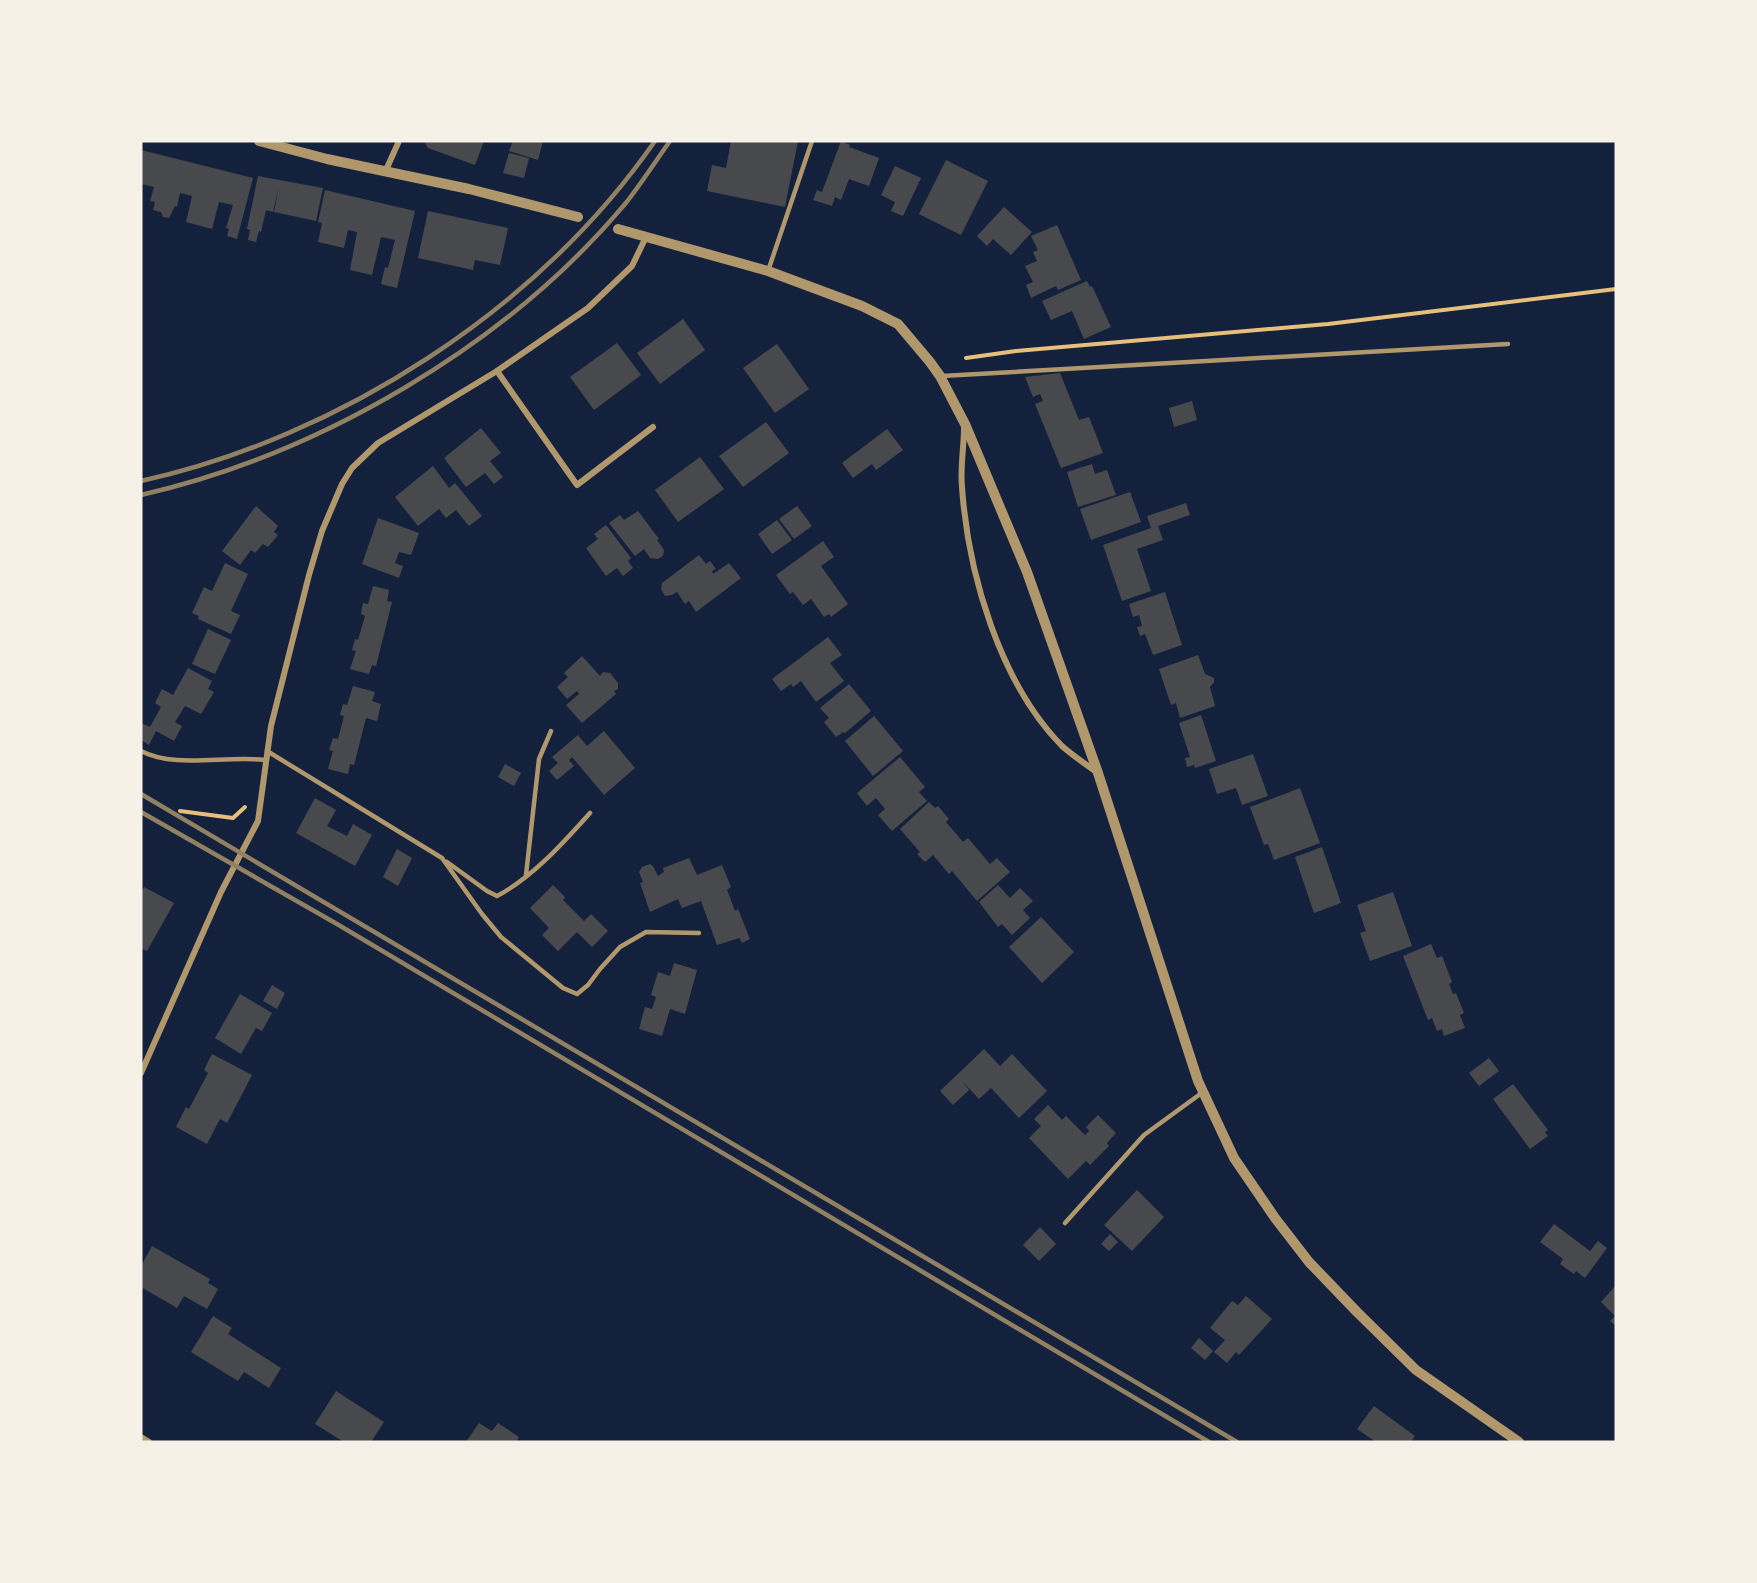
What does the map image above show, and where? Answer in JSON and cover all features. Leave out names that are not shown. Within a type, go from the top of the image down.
[{"type":"street","points":[[259,141],[578,217]]},
{"type":"street","points":[[386,170],[399,141]]},
{"type":"street","points":[[618,229],[768,271],[862,306],[898,324],[940,376],[965,424],[1027,572],[1098,773],[1203,1092],[1234,1158],[1275,1218],[1309,1262],[1416,1370],[1519,1442]]},
{"type":"street","points":[[141,1073],[221,892],[258,821],[265,760],[279,689],[322,531],[342,484],[352,468],[378,443],[497,371],[588,308],[633,266],[646,237]]},
{"type":"street","points":[[497,371],[577,485],[653,427]]},
{"type":"street","points":[[965,424],[962,486],[970,543],[983,601],[1005,661],[1028,702],[1063,746],[1098,773]]},
{"type":"street","points":[[141,1437],[149,1442]]},
{"type":"lane","points":[[768,271],[812,141]]},
{"type":"lane","points":[[940,376],[1508,344]]},
{"type":"lane","points":[[526,875],[538,759],[551,731]]},
{"type":"lane","points":[[267,751],[442,858],[486,891],[497,896],[507,891],[556,850],[590,813]]},
{"type":"lane","points":[[141,752],[169,760],[245,757],[265,760]]},
{"type":"lane","points":[[442,858],[501,937],[563,988],[577,994],[588,985],[620,947],[646,932],[699,933]]},
{"type":"lane","points":[[1065,1223],[1144,1135],[1203,1092]]},
{"type":"path","points":[[962,358],[1016,351],[1328,324],[1616,289]]},
{"type":"path","points":[[180,811],[233,819]]},
{"type":"building","points":[[424,141],[484,141],[475,165],[428,148]]},
{"type":"building","points":[[513,141],[543,141],[538,160],[509,151]]},
{"type":"building","points":[[731,141],[798,141],[785,207],[707,191],[712,165],[726,168]]},
{"type":"building","points":[[841,141],[850,145],[849,147],[879,158],[869,186],[849,179],[841,200],[835,197],[832,206],[813,200],[817,190],[822,192]]},
{"type":"building","points":[[141,150],[253,178],[237,239],[227,236],[229,229],[226,228],[233,205],[219,202],[212,229],[186,222],[192,196],[180,193],[177,207],[175,206],[169,218],[153,210],[155,202],[150,201],[154,187],[141,184]]},
{"type":"building","points":[[509,153],[529,158],[524,178],[503,173]]},
{"type":"building","points":[[946,160],[988,181],[961,235],[919,214]]},
{"type":"building","points":[[895,166],[921,178],[903,216],[891,211],[895,202],[881,195]]},
{"type":"building","points":[[258,176],[323,188],[316,221],[274,212],[279,186],[273,212],[266,210],[256,242],[248,240],[250,230],[247,229]]},
{"type":"building","points":[[325,190],[415,211],[397,288],[381,284],[385,267],[388,268],[395,240],[381,237],[372,275],[350,270],[357,232],[348,230],[344,248],[318,242],[322,223],[318,222]]},
{"type":"building","points":[[1004,207],[1032,232],[1011,255],[993,239],[987,246],[977,236]]},
{"type":"building","points":[[428,211],[508,228],[500,265],[475,260],[473,270],[418,258]]},
{"type":"building","points":[[1057,225],[1081,280],[1058,290],[1056,286],[1031,298],[1026,285],[1033,282],[1025,266],[1037,261],[1033,252],[1038,250],[1031,236]]},
{"type":"building","points":[[1087,281],[1090,287],[1092,286],[1111,327],[1084,339],[1072,311],[1051,320],[1042,301]]},
{"type":"building","points":[[683,319],[705,350],[660,384],[637,353]]},
{"type":"building","points":[[617,343],[641,375],[594,410],[570,377]]},
{"type":"building","points":[[777,344],[809,389],[775,413],[743,368]]},
{"type":"building","points":[[1060,373],[1079,420],[1089,417],[1103,453],[1061,468],[1035,404],[1043,401],[1040,394],[1033,397],[1025,377]]},
{"type":"building","points":[[1192,401],[1197,420],[1174,427],[1169,408]]},
{"type":"building","points":[[766,422],[789,453],[743,487],[719,456]]},
{"type":"building","points":[[481,428],[501,453],[490,461],[503,477],[494,484],[485,473],[466,487],[444,458]]},
{"type":"building","points":[[887,429],[903,450],[876,470],[872,464],[853,478],[842,463]]},
{"type":"building","points":[[700,457],[724,489],[678,522],[655,490]]},
{"type":"building","points":[[1092,464],[1095,474],[1107,470],[1116,495],[1078,507],[1067,472]]},
{"type":"building","points":[[433,466],[449,488],[455,483],[482,516],[469,526],[456,510],[446,518],[439,509],[418,526],[395,497]]},
{"type":"building","points":[[1130,492],[1141,522],[1091,540],[1080,509]]},
{"type":"building","points":[[1186,503],[1190,515],[1158,526],[1163,540],[1137,549],[1151,591],[1122,601],[1103,545],[1151,528],[1147,516]]},
{"type":"building","points":[[256,506],[278,526],[274,532],[278,535],[268,547],[263,544],[255,553],[251,550],[240,565],[222,551]]},
{"type":"building","points":[[797,506],[812,526],[794,539],[779,519]]},
{"type":"building","points":[[638,511],[659,539],[657,540],[664,550],[663,556],[658,559],[650,558],[644,549],[635,556],[609,523],[620,515],[624,520]]},
{"type":"building","points":[[378,518],[419,533],[411,555],[399,552],[395,563],[403,566],[399,578],[362,564]]},
{"type":"building","points":[[777,520],[792,540],[772,554],[758,534]]},
{"type":"building","points":[[606,525],[631,558],[628,561],[633,568],[623,576],[617,568],[606,576],[586,548],[598,539],[594,534]]},
{"type":"building","points":[[823,541],[834,557],[821,566],[848,604],[831,617],[829,614],[824,617],[811,599],[803,605],[793,592],[790,594],[776,575]]},
{"type":"building","points":[[699,555],[706,564],[710,561],[716,569],[712,571],[713,574],[729,563],[741,578],[696,612],[689,601],[685,604],[677,592],[665,596],[661,589],[662,583]]},
{"type":"building","points":[[225,563],[248,574],[231,611],[240,615],[231,634],[198,619],[199,616],[192,613],[204,587],[212,591]]},
{"type":"building","points":[[373,586],[389,590],[387,601],[392,602],[376,666],[372,665],[369,674],[350,669],[356,651],[352,650],[355,639],[358,640],[365,616],[361,614],[363,603],[368,604]]},
{"type":"building","points":[[1165,592],[1182,645],[1153,655],[1145,634],[1140,636],[1137,627],[1142,626],[1139,615],[1133,617],[1129,604]]},
{"type":"building","points":[[208,629],[231,640],[215,674],[192,664]]},
{"type":"building","points":[[828,637],[842,655],[830,663],[844,681],[816,702],[801,681],[781,691],[772,679]]},
{"type":"building","points":[[1198,655],[1205,674],[1214,678],[1210,687],[1215,706],[1180,718],[1176,703],[1171,705],[1159,669]]},
{"type":"building","points":[[582,656],[600,676],[603,672],[610,673],[618,683],[618,689],[614,691],[616,694],[582,723],[566,705],[579,694],[577,691],[567,699],[557,687],[568,677],[564,673]]},
{"type":"building","points":[[188,668],[212,681],[208,689],[214,692],[201,714],[185,706],[175,722],[182,726],[174,741],[156,731],[149,745],[141,740],[141,723],[150,727],[161,707],[155,703],[162,689],[173,695]]},
{"type":"building","points":[[849,684],[871,711],[845,733],[836,737],[824,722],[829,718],[820,708]]},
{"type":"building","points":[[353,686],[375,692],[372,701],[381,704],[377,721],[366,718],[354,765],[350,764],[348,774],[328,769],[333,751],[329,750],[333,738],[338,739],[344,716],[340,715],[343,704],[347,705]]},
{"type":"building","points":[[1201,715],[1216,761],[1195,768],[1194,765],[1187,767],[1185,758],[1190,757],[1179,723]]},
{"type":"building","points":[[874,716],[903,751],[873,776],[845,741]]},
{"type":"building","points":[[604,731],[635,768],[604,795],[572,757],[569,760],[574,766],[557,780],[549,771],[558,763],[552,757],[578,735],[587,746]]},
{"type":"building","points":[[1253,754],[1268,796],[1242,805],[1236,788],[1217,794],[1209,769]]},
{"type":"building","points":[[900,757],[925,787],[919,792],[927,801],[892,831],[878,815],[885,809],[876,798],[867,806],[857,793]]},
{"type":"building","points":[[505,764],[521,773],[514,786],[498,777]]},
{"type":"building","points":[[1300,788],[1320,843],[1274,860],[1268,844],[1264,845],[1250,807]]},
{"type":"building","points":[[315,798],[336,810],[327,826],[347,836],[353,824],[372,835],[355,866],[296,833]]},
{"type":"building","points":[[929,802],[935,808],[938,806],[949,819],[946,822],[963,842],[968,838],[990,864],[997,858],[1010,872],[977,901],[952,871],[949,874],[933,855],[925,862],[917,854],[920,852],[900,829]]},
{"type":"building","points":[[1322,847],[1341,903],[1314,913],[1295,857]]},
{"type":"building","points":[[397,849],[412,858],[398,886],[383,877]]},
{"type":"building","points":[[689,858],[697,875],[722,865],[731,887],[727,890],[735,911],[738,909],[750,939],[742,943],[739,938],[717,945],[701,901],[682,908],[678,899],[650,912],[640,883],[643,882],[639,872],[642,867],[650,864],[658,876],[664,872],[663,868]]},
{"type":"building","points":[[553,885],[565,897],[563,900],[584,921],[591,914],[608,931],[592,947],[577,932],[558,951],[542,935],[549,928],[530,908]]},
{"type":"building","points":[[998,885],[1010,898],[1020,888],[1033,901],[1023,910],[1030,918],[1012,935],[1002,924],[998,927],[979,902]]},
{"type":"building","points":[[144,887],[174,903],[147,951],[143,949],[141,952],[141,893]]},
{"type":"building","points":[[1393,892],[1412,946],[1370,961],[1360,933],[1366,931],[1357,905]]},
{"type":"building","points":[[1041,917],[1074,952],[1042,983],[1009,947]]},
{"type":"building","points":[[1431,944],[1437,958],[1442,956],[1452,982],[1449,984],[1453,994],[1456,993],[1464,1013],[1460,1015],[1465,1028],[1444,1036],[1442,1029],[1437,1031],[1432,1018],[1428,1020],[1403,956]]},
{"type":"building","points":[[674,963],[697,970],[685,1014],[670,1009],[662,1036],[639,1029],[645,1007],[652,1009],[656,997],[651,995],[658,972],[670,976]]},
{"type":"building","points":[[272,985],[285,993],[277,1009],[263,1001]]},
{"type":"building","points":[[240,994],[272,1013],[262,1031],[256,1028],[241,1054],[215,1038]]},
{"type":"building","points":[[984,1049],[1000,1066],[1012,1054],[1047,1091],[1019,1118],[991,1088],[979,1099],[962,1081],[969,1090],[953,1105],[940,1091]]},
{"type":"building","points":[[212,1054],[252,1075],[227,1123],[220,1119],[207,1144],[176,1127],[186,1107],[189,1109],[208,1073],[204,1070]]},
{"type":"building","points":[[1489,1058],[1499,1071],[1479,1086],[1469,1073]]},
{"type":"building","points":[[1513,1084],[1548,1130],[1545,1132],[1548,1136],[1530,1149],[1493,1099]]},
{"type":"building","points":[[1048,1105],[1062,1120],[1066,1116],[1085,1135],[1089,1131],[1086,1127],[1098,1115],[1116,1133],[1107,1143],[1109,1146],[1090,1165],[1086,1161],[1068,1179],[1029,1138],[1041,1126],[1034,1119]]},
{"type":"building","points":[[1137,1190],[1164,1217],[1132,1251],[1104,1225]]},
{"type":"building","points":[[1554,1224],[1590,1251],[1598,1241],[1607,1248],[1585,1278],[1576,1271],[1574,1274],[1560,1264],[1563,1259],[1540,1242]]},
{"type":"building","points":[[1040,1227],[1056,1244],[1039,1261],[1023,1245]]},
{"type":"building","points":[[1110,1234],[1118,1242],[1109,1251],[1101,1244]]},
{"type":"building","points":[[152,1246],[210,1279],[208,1283],[218,1289],[207,1309],[184,1296],[177,1308],[141,1287],[141,1266]]},
{"type":"building","points":[[1616,1285],[1616,1326],[1610,1321],[1615,1316],[1601,1302]]},
{"type":"building","points":[[1246,1296],[1272,1319],[1239,1355],[1236,1352],[1227,1363],[1214,1352],[1225,1340],[1210,1328],[1232,1301],[1238,1305]]},
{"type":"building","points":[[213,1316],[232,1328],[228,1334],[281,1368],[269,1388],[244,1372],[238,1381],[191,1352]]},
{"type":"building","points":[[1199,1338],[1213,1351],[1205,1360],[1191,1348]]},
{"type":"building","points":[[336,1391],[384,1422],[371,1442],[344,1442],[315,1424]]},
{"type":"building","points":[[1374,1406],[1415,1436],[1411,1442],[1376,1442],[1357,1429]]},
{"type":"building","points":[[479,1423],[492,1431],[498,1423],[519,1437],[516,1442],[466,1442]]},
{"type":"railway","points":[[141,481],[215,461],[289,433],[360,398],[429,358],[493,311],[553,259],[607,202],[655,141]]},
{"type":"railway","points":[[141,495],[208,477],[276,452],[342,422],[406,387],[467,347],[525,303],[578,255],[625,204],[670,141]]},
{"type":"railway","points":[[141,794],[1237,1442]]},
{"type":"railway","points":[[141,812],[337,924],[1209,1442]]}]
